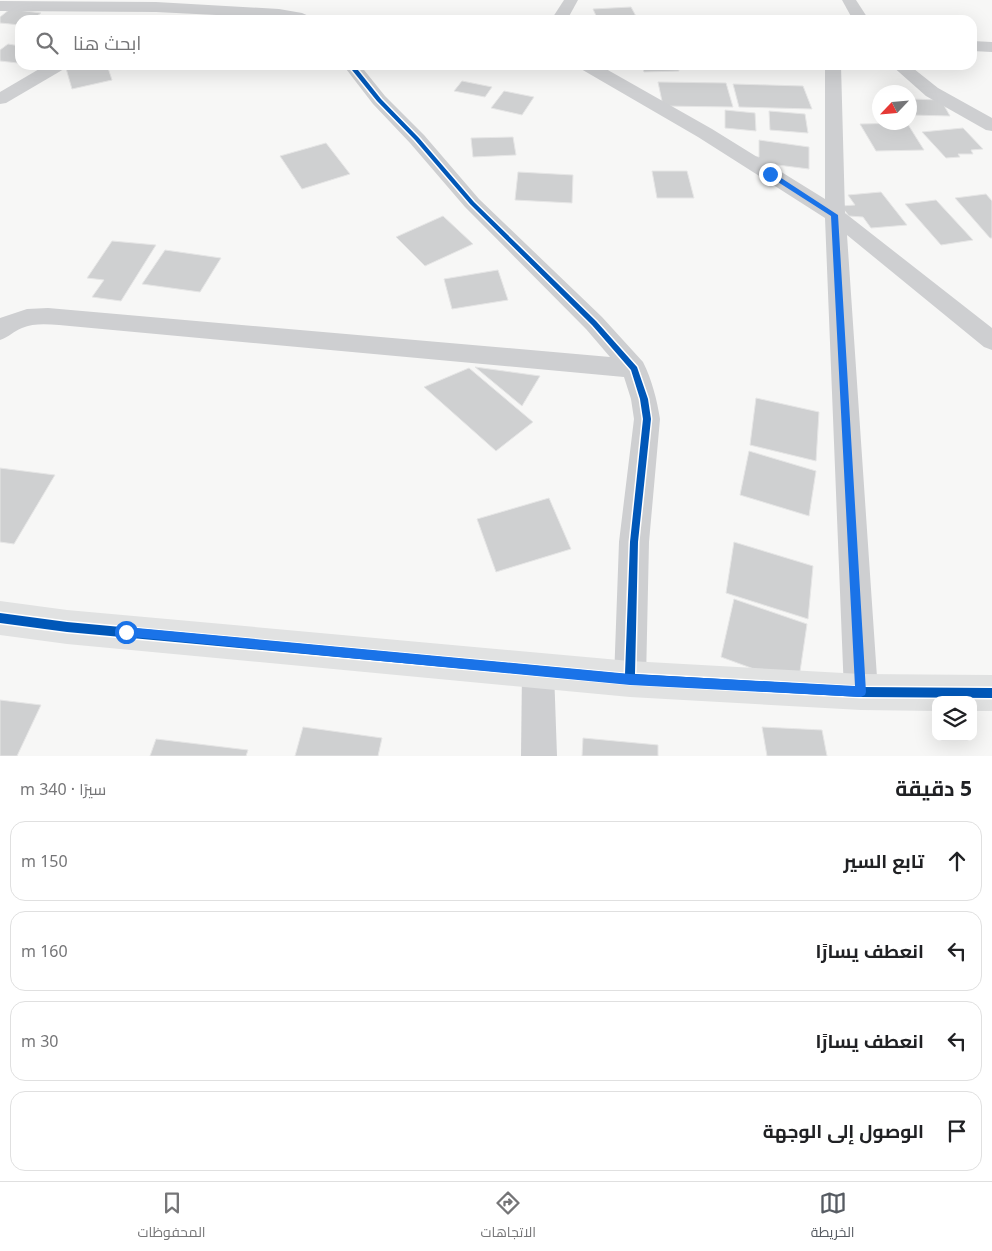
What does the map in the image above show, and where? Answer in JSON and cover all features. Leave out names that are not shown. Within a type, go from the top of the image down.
[{"type":"street","points":[[562,15],[571,0]]},
{"type":"street","points":[[849,0],[858,15]]},
{"type":"street","points":[[142,15],[162,3]]},
{"type":"street","points":[[0,6],[162,3],[288,15]]},
{"type":"street","points":[[977,46],[992,47]]},
{"type":"street","points":[[0,100],[50,70]]},
{"type":"street","points":[[355,70],[379,100],[417,139],[472,203],[594,323],[634,369],[640,383],[647,419],[634,542],[630,679]]},
{"type":"street","points":[[596,70],[705,133],[835,215],[992,341]]},
{"type":"street","points":[[833,70],[835,215],[861,692]]},
{"type":"street","points":[[905,70],[932,92],[992,126]]},
{"type":"street","points":[[2,325],[22,317],[80,318],[634,369]]},
{"type":"street","points":[[0,618],[77,628],[630,679],[861,692],[992,693]]},
{"type":"street","points":[[538,671],[538,756]]},
{"type":"building","points":[[631,7],[635,15],[596,15],[593,9]]},
{"type":"building","points":[[10,9],[41,13],[38,15],[15,15],[15,24],[0,23],[0,17]]},
{"type":"building","points":[[8,44],[15,45],[15,63],[0,61],[0,50]]},
{"type":"building","points":[[66,70],[109,70],[112,80],[72,89]]},
{"type":"building","points":[[643,70],[679,71],[644,72]]},
{"type":"building","points":[[462,81],[492,87],[485,97],[454,91]]},
{"type":"building","points":[[658,82],[726,83],[733,107],[663,106]]},
{"type":"building","points":[[733,84],[803,86],[812,109],[739,107]]},
{"type":"building","points":[[504,91],[534,97],[522,115],[491,108]]},
{"type":"building","points":[[917,99],[941,100],[950,116],[917,115]]},
{"type":"building","points":[[725,110],[755,113],[756,131],[725,128]]},
{"type":"building","points":[[769,111],[805,114],[808,133],[770,130]]},
{"type":"building","points":[[860,124],[872,124],[872,130],[911,130],[924,150],[876,151]]},
{"type":"building","points":[[963,128],[983,149],[971,150],[973,154],[958,154],[960,157],[946,158],[922,132]]},
{"type":"building","points":[[513,137],[516,155],[473,157],[471,138]]},
{"type":"building","points":[[759,140],[809,147],[809,169],[754,162],[751,156],[759,157]]},
{"type":"building","points":[[326,143],[350,174],[302,189],[280,156]]},
{"type":"building","points":[[652,171],[687,171],[694,198],[657,198]]},
{"type":"building","points":[[518,172],[573,175],[572,203],[515,200]]},
{"type":"building","points":[[881,192],[907,225],[871,228],[863,217],[849,216],[841,206],[855,205],[848,195]]},
{"type":"building","points":[[986,194],[992,201],[992,238],[955,198]]},
{"type":"building","points":[[936,200],[973,240],[941,245],[905,204]]},
{"type":"building","points":[[443,216],[473,244],[425,266],[396,237]]},
{"type":"building","points":[[112,241],[156,245],[121,301],[92,297],[104,280],[87,278]]},
{"type":"building","points":[[165,250],[221,258],[200,292],[142,284]]},
{"type":"building","points":[[498,270],[508,300],[452,309],[444,279]]},
{"type":"building","points":[[475,367],[540,376],[522,406]]},
{"type":"building","points":[[469,368],[533,422],[496,451],[424,387]]},
{"type":"building","points":[[756,398],[819,412],[816,461],[750,445]]},
{"type":"building","points":[[749,451],[816,471],[809,516],[740,495]]},
{"type":"building","points":[[0,468],[55,475],[14,544],[0,542]]},
{"type":"building","points":[[549,498],[571,549],[496,572],[477,519]]},
{"type":"building","points":[[734,542],[813,566],[808,619],[726,593]]},
{"type":"building","points":[[734,599],[807,624],[798,685],[721,657]]},
{"type":"building","points":[[0,700],[41,705],[17,756],[0,756]]},
{"type":"building","points":[[303,727],[382,738],[378,756],[295,756]]},
{"type":"building","points":[[762,727],[822,730],[827,756],[767,756]]},
{"type":"building","points":[[583,738],[658,745],[658,756],[582,756]]},
{"type":"building","points":[[156,739],[248,750],[246,756],[150,756]]},
{"type":"cycle path","points":[[355,70],[379,100],[417,139],[472,203],[594,323],[634,369],[644,399],[647,419],[634,542],[630,679]]},
{"type":"cycle path","points":[[0,618],[67,627],[630,679],[861,692],[992,693]]},
{"type":"route","points":[[126,632],[630,679],[861,692],[835,215],[770,174]]}]
